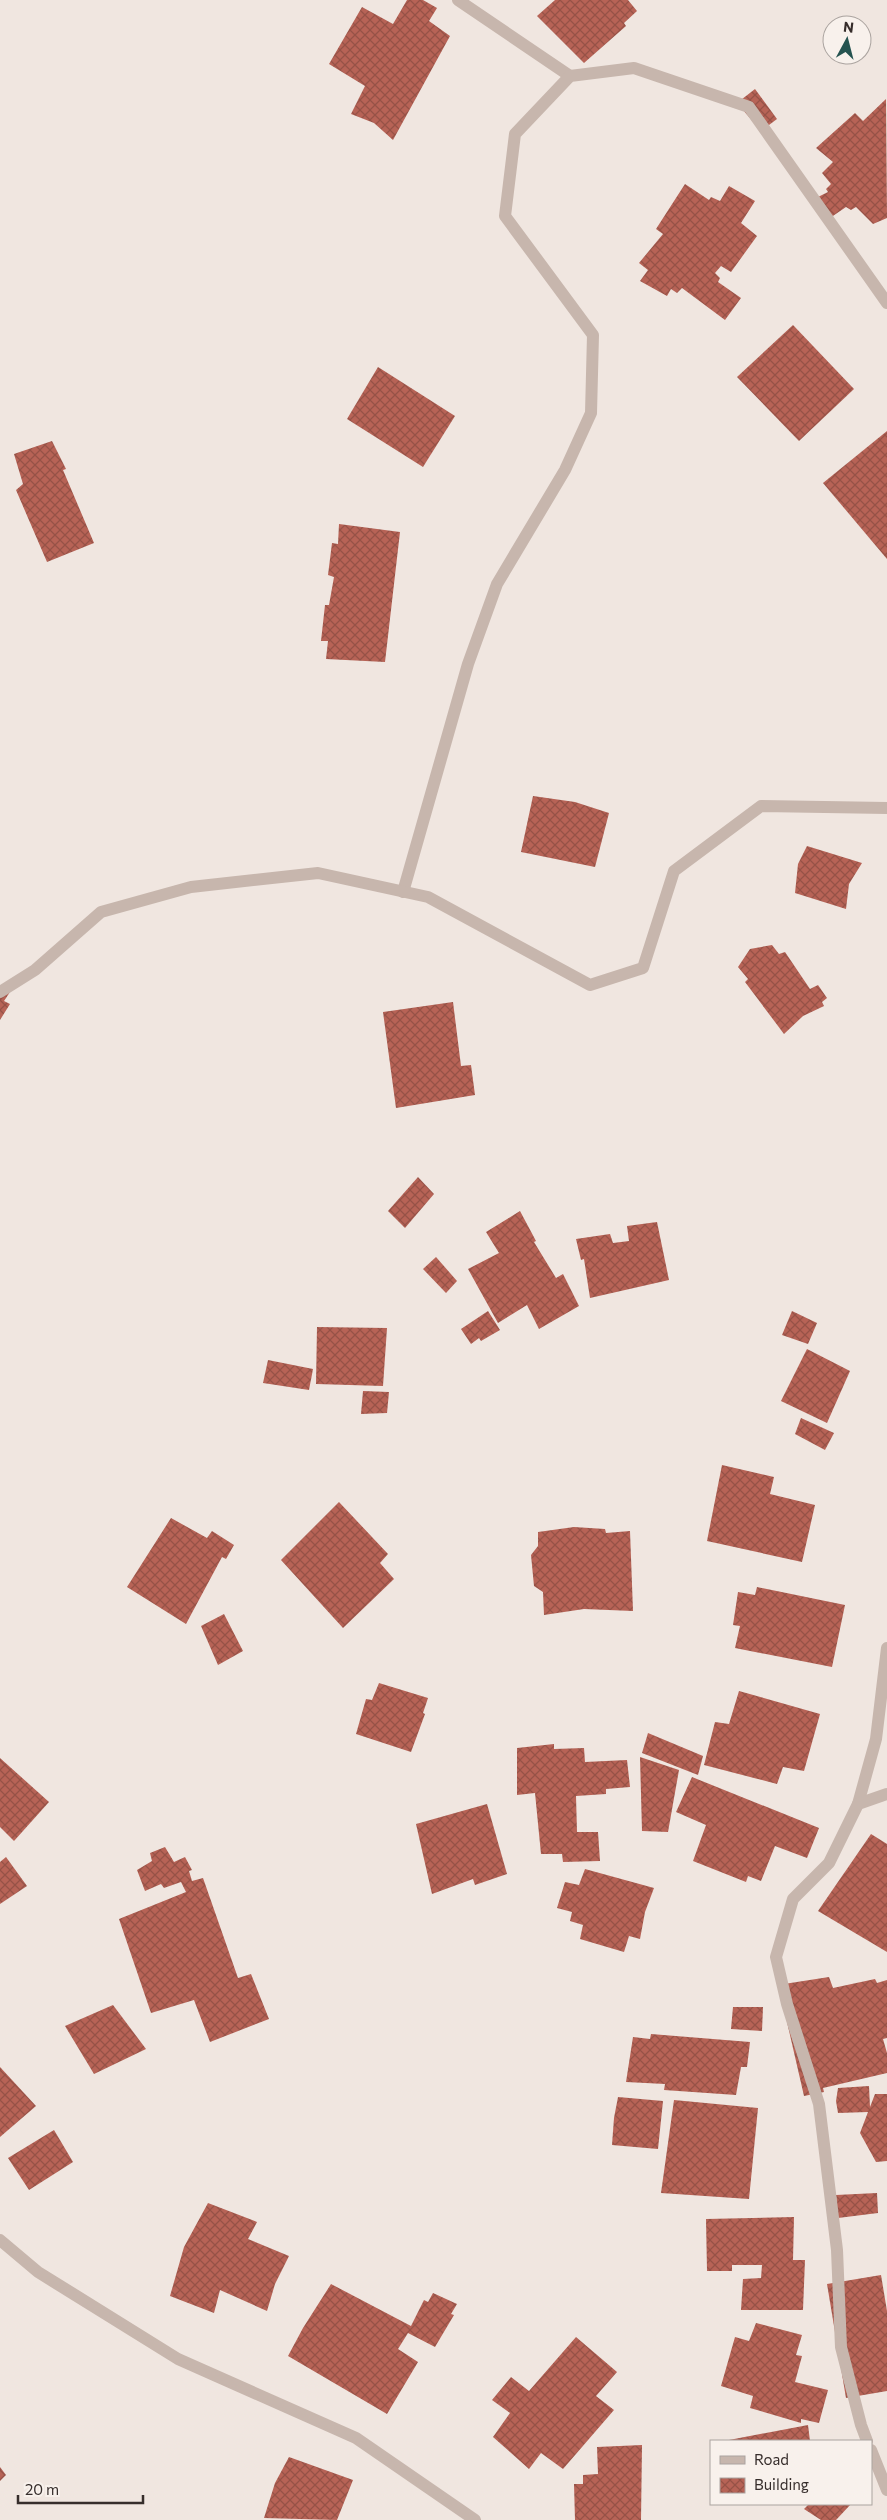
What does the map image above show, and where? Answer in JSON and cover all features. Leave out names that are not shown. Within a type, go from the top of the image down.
[{"type":"street","points":[[458,0],[570,76]]},
{"type":"street","points":[[403,892],[468,664],[497,584],[565,470],[591,413],[593,335],[505,216],[515,134],[570,76],[634,68],[749,107],[887,303]]},
{"type":"street","points":[[0,992],[36,970],[101,912],[191,887],[318,873],[428,897],[590,985],[643,968],[674,871],[761,806],[887,808]]},
{"type":"street","points":[[867,2440],[841,2347],[838,2250],[819,2104],[787,2004],[776,1957],[793,1899],[829,1863],[858,1804],[876,1739],[887,1648]]},
{"type":"street","points":[[858,1804],[887,1794]]},
{"type":"street","points":[[0,2240],[38,2272],[178,2359],[356,2438],[475,2520]]},
{"type":"street","points":[[872,2452],[887,2490]]},
{"type":"building","points":[[407,0],[423,0],[437,8],[429,21],[450,36],[393,140],[374,123],[351,114],[365,86],[329,64],[362,7],[393,24]]},
{"type":"building","points":[[555,0],[628,0],[637,11],[624,23],[626,26],[584,63],[537,16]]},
{"type":"building","points":[[755,89],[777,119],[761,131],[737,103]]},
{"type":"building","points":[[886,99],[887,218],[873,224],[856,207],[851,210],[846,207],[827,220],[812,200],[828,192],[826,189],[831,184],[822,173],[833,162],[816,148],[855,113],[863,121]]},
{"type":"building","points":[[685,184],[709,200],[711,197],[720,201],[729,186],[755,201],[741,223],[757,236],[731,272],[721,266],[715,273],[720,278],[718,282],[741,298],[725,320],[682,288],[677,293],[671,289],[667,296],[640,281],[648,270],[639,263],[663,234],[656,229]]},
{"type":"building","points":[[793,325],[854,389],[799,441],[737,377]]},
{"type":"building","points":[[378,367],[455,416],[423,467],[347,419]]},
{"type":"building","points":[[887,431],[887,559],[823,483]]},
{"type":"building","points":[[52,441],[66,469],[63,470],[94,543],[47,562],[16,490],[23,484],[14,454]]},
{"type":"building","points":[[339,524],[400,532],[385,662],[326,659],[328,641],[321,641],[325,605],[329,605],[334,577],[328,575],[332,543],[338,544]]},
{"type":"building","points":[[533,796],[575,802],[609,813],[595,867],[521,852]]},
{"type":"building","points":[[807,846],[862,863],[849,884],[846,909],[795,893],[798,864]]},
{"type":"building","points":[[772,945],[779,954],[785,952],[810,989],[818,985],[827,998],[822,1002],[824,1006],[803,1016],[784,1034],[745,982],[748,979],[738,967],[750,949]]},
{"type":"building","points":[[12,989],[4,1001],[10,1004],[0,1020],[0,992]]},
{"type":"building","points":[[453,1002],[461,1066],[471,1065],[475,1095],[396,1108],[383,1012]]},
{"type":"building","points":[[418,1177],[434,1194],[405,1228],[388,1211]]},
{"type":"building","points":[[520,1211],[536,1241],[534,1242],[556,1278],[563,1274],[579,1306],[539,1329],[527,1305],[498,1323],[468,1269],[499,1253],[486,1232]]},
{"type":"building","points":[[657,1222],[669,1280],[590,1298],[584,1259],[581,1260],[576,1239],[610,1234],[613,1243],[629,1241],[627,1226]]},
{"type":"building","points":[[436,1257],[457,1281],[446,1293],[423,1269]]},
{"type":"building","points":[[488,1311],[500,1330],[481,1341],[479,1338],[471,1344],[461,1329]]},
{"type":"building","points":[[792,1311],[817,1323],[808,1344],[782,1335]]},
{"type":"building","points":[[317,1327],[387,1328],[383,1386],[316,1384]]},
{"type":"building","points":[[807,1349],[850,1371],[827,1423],[781,1401]]},
{"type":"building","points":[[268,1360],[313,1369],[309,1390],[263,1383]]},
{"type":"building","points":[[363,1391],[389,1392],[387,1413],[361,1414]]},
{"type":"building","points":[[801,1418],[834,1433],[825,1450],[795,1434]]},
{"type":"building","points":[[722,1465],[774,1477],[770,1494],[815,1505],[802,1562],[707,1541]]},
{"type":"building","points":[[339,1502],[388,1554],[380,1563],[394,1579],[343,1628],[281,1560]]},
{"type":"building","points":[[171,1518],[207,1538],[212,1531],[234,1545],[226,1559],[222,1557],[186,1624],[127,1587]]},
{"type":"building","points":[[574,1527],[605,1529],[606,1533],[630,1531],[633,1611],[584,1609],[544,1615],[543,1592],[534,1586],[531,1555],[538,1546],[538,1532]]},
{"type":"building","points":[[757,1587],[845,1605],[832,1667],[735,1648],[740,1626],[733,1625],[738,1592],[755,1595]]},
{"type":"building","points":[[224,1614],[243,1651],[218,1665],[201,1626]]},
{"type":"building","points":[[379,1683],[428,1698],[423,1713],[425,1714],[411,1752],[356,1734],[366,1699],[372,1700]]},
{"type":"building","points":[[739,1691],[820,1714],[804,1771],[783,1767],[777,1784],[704,1765],[715,1722],[729,1724]]},
{"type":"building","points":[[648,1733],[703,1756],[698,1775],[642,1753]]},
{"type":"building","points":[[554,1744],[554,1749],[584,1748],[585,1762],[627,1760],[630,1787],[606,1789],[606,1794],[576,1796],[577,1832],[598,1832],[600,1861],[563,1862],[562,1854],[541,1854],[535,1793],[517,1795],[517,1748]]},
{"type":"building","points":[[640,1757],[679,1770],[668,1832],[642,1831]]},
{"type":"building","points":[[0,1758],[49,1802],[14,1841],[0,1827]]},
{"type":"building","points":[[692,1777],[819,1828],[807,1858],[775,1846],[761,1881],[748,1876],[746,1882],[693,1861],[706,1825],[676,1812]]},
{"type":"building","points":[[487,1804],[507,1874],[475,1885],[473,1879],[432,1894],[416,1824]]},
{"type":"building","points":[[871,1834],[887,1844],[887,1952],[818,1911]]},
{"type":"building","points":[[165,1847],[174,1862],[185,1857],[192,1870],[189,1871],[192,1881],[203,1878],[238,1978],[251,1974],[269,2019],[210,2042],[194,2000],[151,2013],[119,1919],[186,1892],[181,1882],[164,1888],[161,1884],[145,1891],[137,1870],[152,1861],[150,1853]]},
{"type":"building","points":[[6,1857],[27,1886],[0,1904],[0,1862]]},
{"type":"building","points":[[585,1869],[654,1888],[645,1912],[640,1939],[629,1936],[624,1952],[580,1939],[583,1925],[570,1921],[572,1912],[557,1908],[565,1882],[579,1885]]},
{"type":"building","points":[[829,1977],[833,1988],[875,1979],[877,1983],[887,1980],[887,2038],[883,2039],[887,2053],[887,2073],[823,2088],[824,2092],[804,2096],[787,2022],[784,1984]]},
{"type":"building","points":[[113,2005],[146,2049],[94,2074],[65,2026]]},
{"type":"building","points":[[733,2007],[763,2007],[762,2031],[731,2029]]},
{"type":"building","points":[[651,2034],[750,2042],[747,2067],[741,2067],[736,2095],[664,2090],[665,2084],[626,2082],[633,2037],[650,2039]]},
{"type":"building","points":[[0,2067],[36,2106],[0,2137]]},
{"type":"building","points":[[869,2086],[870,2107],[875,2094],[887,2094],[887,2161],[876,2162],[860,2133],[868,2112],[838,2113],[836,2101],[838,2088]]},
{"type":"building","points":[[618,2097],[663,2101],[658,2149],[612,2145]]},
{"type":"building","points":[[674,2100],[758,2108],[749,2199],[661,2193]]},
{"type":"building","points":[[54,2130],[73,2162],[29,2190],[8,2158]]},
{"type":"building","points":[[877,2193],[878,2213],[838,2218],[836,2195]]},
{"type":"building","points":[[208,2203],[257,2222],[248,2239],[289,2256],[275,2284],[267,2311],[220,2290],[214,2313],[170,2296],[184,2247]]},
{"type":"building","points":[[794,2217],[793,2260],[805,2260],[803,2310],[741,2310],[743,2279],[761,2278],[762,2265],[732,2265],[732,2271],[707,2271],[706,2219]]},
{"type":"building","points":[[881,2275],[887,2311],[887,2391],[846,2398],[827,2284]]},
{"type":"building","points":[[331,2284],[411,2326],[424,2300],[428,2302],[433,2293],[457,2304],[451,2314],[454,2315],[435,2347],[408,2333],[398,2349],[418,2362],[387,2414],[288,2356]]},
{"type":"building","points":[[756,2323],[802,2335],[796,2355],[802,2356],[795,2382],[828,2390],[819,2423],[801,2419],[801,2423],[750,2408],[753,2396],[721,2386],[735,2337],[749,2341]]},
{"type":"building","points":[[576,2337],[617,2372],[596,2396],[614,2410],[563,2469],[541,2453],[529,2469],[493,2437],[510,2413],[492,2400],[511,2377],[529,2391]]},
{"type":"building","points":[[808,2425],[810,2440],[729,2440]]},
{"type":"building","points":[[642,2445],[641,2520],[575,2520],[574,2484],[583,2484],[583,2475],[598,2474],[597,2447]]},
{"type":"building","points":[[289,2457],[353,2480],[337,2520],[264,2518],[275,2483]]},
{"type":"building","points":[[0,2467],[6,2475],[0,2481]]},
{"type":"building","points":[[808,2505],[850,2505],[836,2520],[821,2520],[804,2509]]}]
